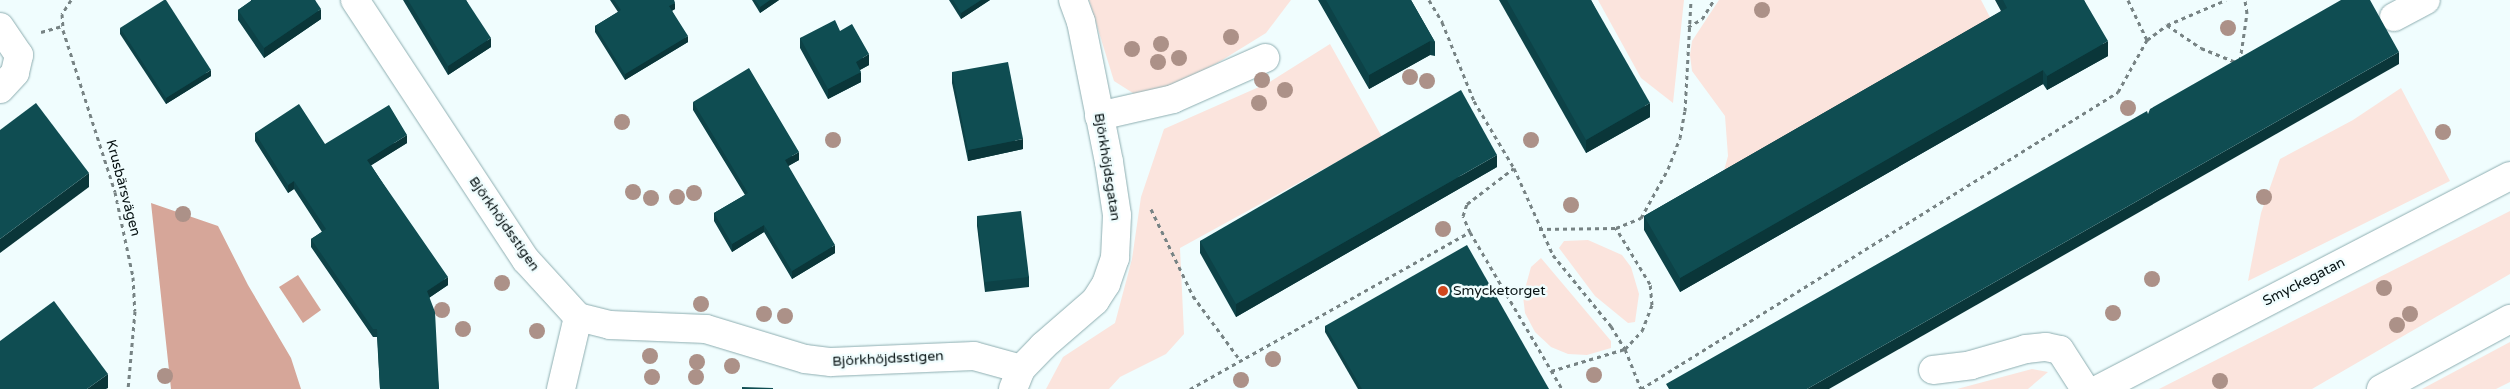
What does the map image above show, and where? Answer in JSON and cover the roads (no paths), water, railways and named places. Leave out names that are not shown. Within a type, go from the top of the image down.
[{"type":"street","name":"Björkhöjdsstigen","points":[[355,0],[526,260],[578,317],[610,325],[706,329],[805,359],[832,362],[974,356],[1017,379]]},
{"type":"street","name":"Björkhöjdsgatan","points":[[1017,379],[1043,346],[1095,301],[1106,284],[1115,258],[1117,215],[1081,22],[1073,0]]},
{"type":"street","points":[[2394,17],[2426,0]]},
{"type":"street","points":[[0,27],[19,54],[15,73],[0,89]]},
{"type":"street","points":[[1100,116],[1173,99],[1265,58]]},
{"type":"street","name":"Smyckegatan","points":[[2099,389],[2510,176]]},
{"type":"street","points":[[561,389],[578,317]]},
{"type":"street","points":[[2381,389],[2510,319]]},
{"type":"street","points":[[1933,370],[1971,365],[2026,349],[2046,347],[2060,350],[2085,389]]},
{"type":"place","name":"Smycketorget","points":[[1443,291]]}]
